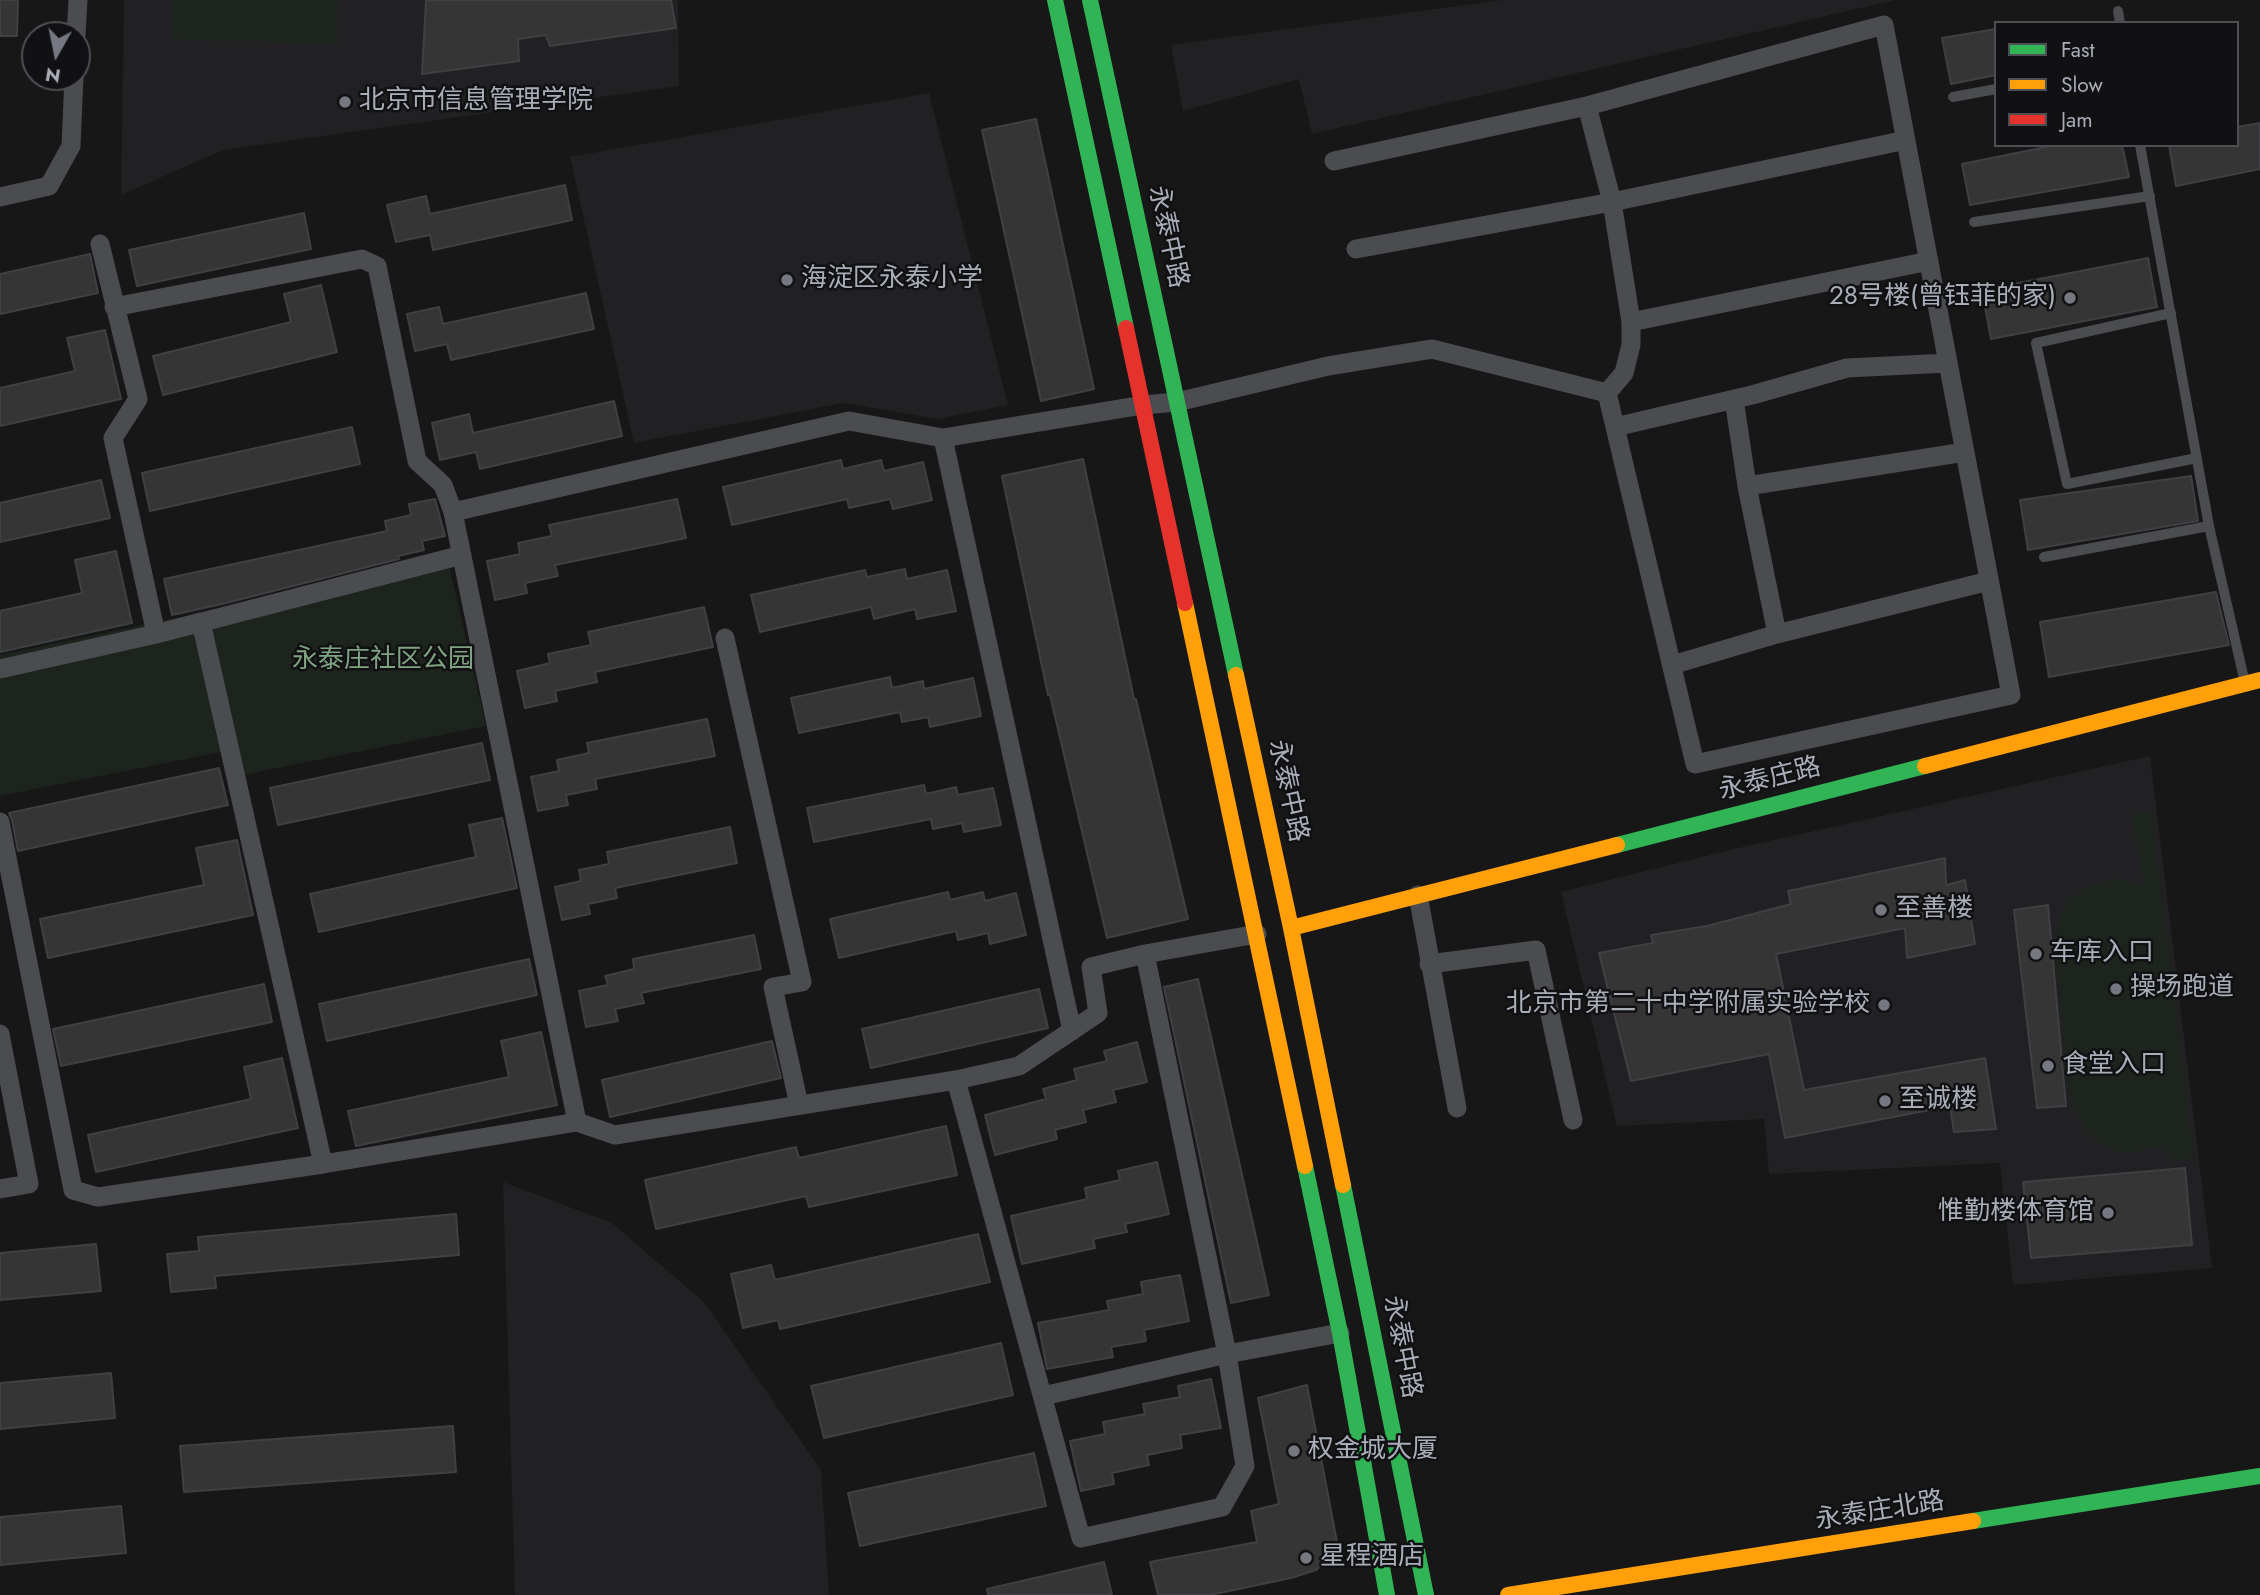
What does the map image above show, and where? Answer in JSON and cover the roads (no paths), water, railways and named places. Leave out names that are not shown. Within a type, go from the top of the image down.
[{"type":"main road","points":[[1055,0],[1257,933],[1340,1333],[1387,1595]]},
{"type":"main road","name":"永泰中路","points":[[1090,0],[1291,928],[1426,1595]]},
{"type":"main road","name":"永泰庄路","points":[[1291,928],[2252,682]]},
{"type":"main road","name":"永泰庄北路","points":[[1508,1595],[2260,1476]]},
{"type":"street","points":[[77,21],[78,0]]},
{"type":"street","points":[[1334,160],[1587,106],[1884,25],[2011,695],[1695,764],[1607,393]]},
{"type":"street","points":[[0,197],[49,186],[71,146],[73,91]]},
{"type":"street","points":[[1587,106],[1612,202],[1631,322],[1631,345],[1624,373],[1607,393]]},
{"type":"street","points":[[1356,249],[1612,202],[1906,140]]},
{"type":"street","points":[[100,244],[138,399],[113,438],[156,634]]},
{"type":"street","points":[[114,307],[362,259],[377,266],[417,461],[443,485],[453,512],[577,1122]]},
{"type":"street","points":[[1631,322],[1929,261]]},
{"type":"street","points":[[453,512],[849,421],[943,438],[1143,405],[1177,402],[1328,366],[1432,349],[1607,393]]},
{"type":"street","points":[[1615,427],[1734,399],[1847,368],[1948,363]]},
{"type":"street","points":[[1734,399],[1747,486],[1777,634]]},
{"type":"street","points":[[943,438],[1072,1031]]},
{"type":"street","points":[[1747,486],[1965,452]]},
{"type":"street","points":[[0,669],[156,634],[462,555]]},
{"type":"street","points":[[1672,665],[1777,634],[1989,581]]},
{"type":"street","points":[[156,634],[201,622],[323,1164]]},
{"type":"street","points":[[725,638],[802,982],[773,987],[799,1105]]},
{"type":"street","points":[[0,822],[73,1190],[98,1197],[323,1164],[577,1122],[615,1135],[956,1080],[1019,1066],[1098,1013],[1091,967],[1257,933]]},
{"type":"street","points":[[1418,895],[1457,1108]]},
{"type":"street","points":[[1429,964],[1536,950],[1573,1120]]},
{"type":"street","points":[[956,1080],[1081,1538],[1222,1507],[1245,1466],[1227,1354],[1145,954]]},
{"type":"street","points":[[0,1034],[29,1184],[0,1189]]},
{"type":"street","points":[[1043,1395],[1227,1354],[1340,1333]]},
{"type":"lane","points":[[2119,11],[2120,21]]},
{"type":"lane","points":[[1953,97],[1994,89]]},
{"type":"lane","points":[[2140,147],[2209,526],[2252,682]]},
{"type":"lane","points":[[1974,222],[2150,196]]},
{"type":"lane","points":[[2171,313],[2036,343],[2067,484],[2197,458]]},
{"type":"lane","points":[[2043,557],[2209,526]]},
{"type":"place","name":"北京市信息管理学院","points":[[345,102]]},
{"type":"place","name":"海淀区永泰小学","points":[[787,280]]},
{"type":"place","name":"28号楼(曾钰菲的家)","points":[[2070,298]]},
{"type":"place","name":"至善楼","points":[[1881,910]]},
{"type":"place","name":"车库入口","points":[[2036,954]]},
{"type":"place","name":"操场跑道","points":[[2116,989]]},
{"type":"place","name":"北京市第二十中学附属实验学校","points":[[1884,1005]]},
{"type":"place","name":"食堂入口","points":[[2048,1066]]},
{"type":"place","name":"至诚楼","points":[[1885,1101]]},
{"type":"place","name":"惟勤楼体育馆","points":[[2108,1213]]},
{"type":"place","name":"权金城大厦","points":[[1294,1451]]},
{"type":"place","name":"星程酒店","points":[[1306,1558]]},
{"type":"park label","name":"永泰庄社区公园","points":[[383,661]]}]
